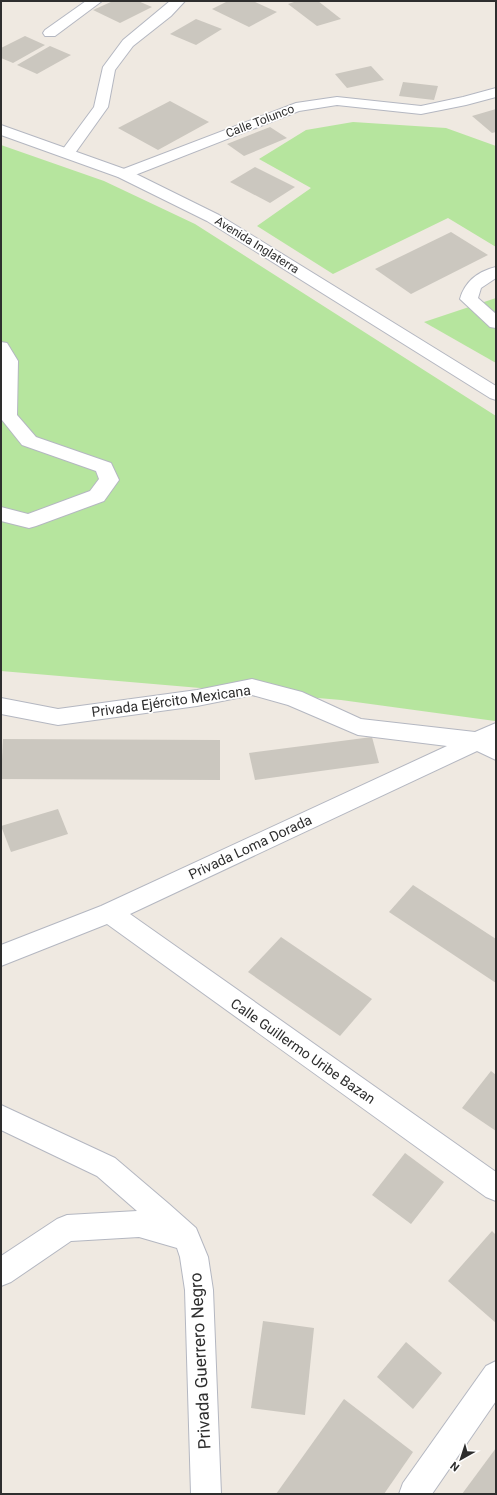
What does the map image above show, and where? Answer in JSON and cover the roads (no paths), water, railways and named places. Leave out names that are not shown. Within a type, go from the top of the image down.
[{"type":"street","points":[[50,33],[95,1]]},
{"type":"street","points":[[68,153],[101,107],[108,70],[128,42],[166,13],[178,1]]},
{"type":"street","name":"Calle Tolunco","points":[[124,174],[296,107],[337,101],[421,110],[466,101],[496,92]]},
{"type":"street","name":"Avenida Inglaterra","points":[[1,130],[124,174],[213,218],[496,394]]},
{"type":"street","points":[[496,272],[479,280],[471,290],[469,299],[496,323]]},
{"type":"street","points":[[1,347],[9,361],[8,416],[30,441],[104,468],[108,480],[97,496],[29,521],[1,514]]},
{"type":"street","name":"Privada Ejército Mexicana","points":[[1,706],[58,717],[198,698],[252,687],[294,698],[358,727],[490,741]]},
{"type":"street","name":"Privada Loma Dorada","points":[[1,956],[110,913],[490,741]]},
{"type":"street","name":"Calle Guillermo Uribe Bazan","points":[[110,913],[496,1188]]},
{"type":"street","name":"Privada Guerrero Negro","points":[[1,1117],[106,1167],[186,1237],[194,1257],[199,1290],[206,1494]]},
{"type":"street","points":[[1,1272],[67,1228],[139,1224],[186,1237]]},
{"type":"street","points":[[414,1494],[496,1376]]}]
